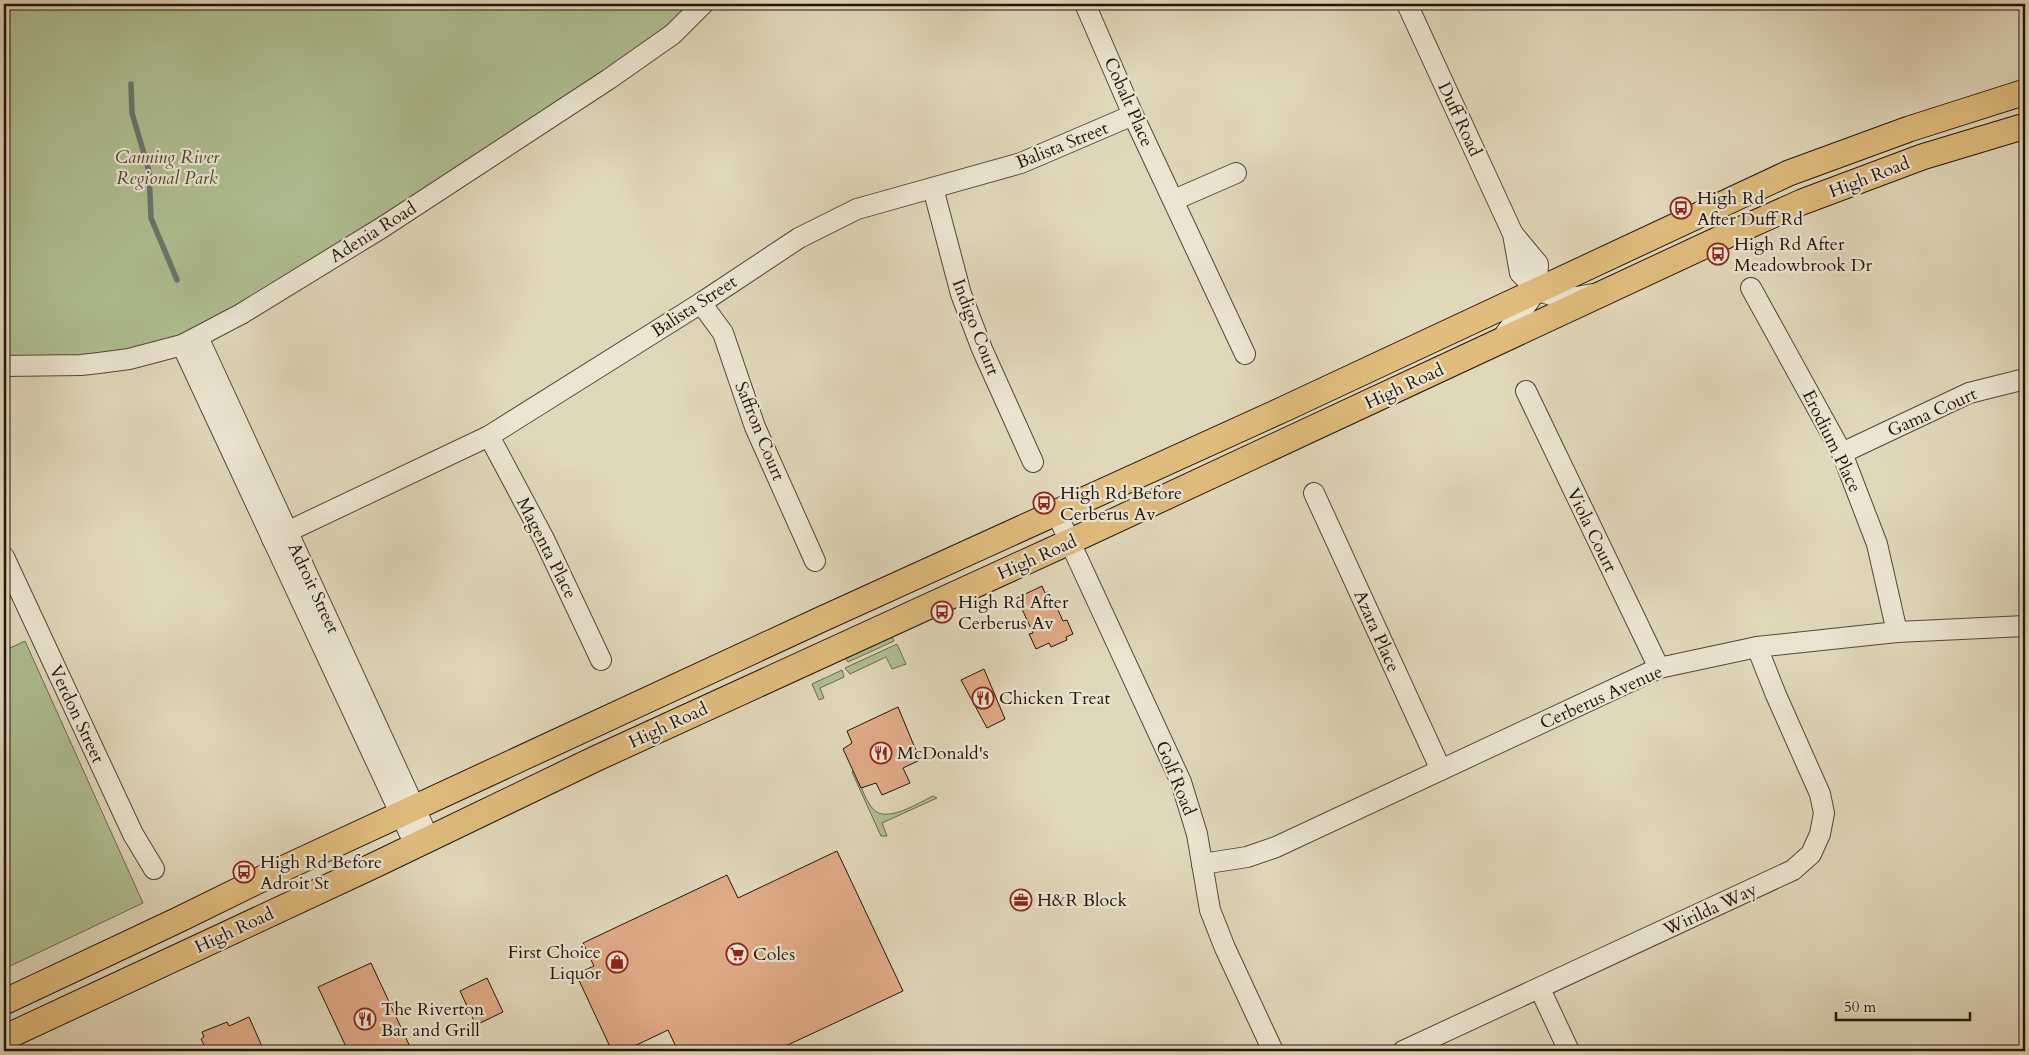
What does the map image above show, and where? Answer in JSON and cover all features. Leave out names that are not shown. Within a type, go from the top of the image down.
[{"type":"main road","name":"High Road","points":[[4,1002],[408,810],[1284,409],[1789,173],[1900,132],[2025,92]]},
{"type":"main road","name":"High Road","points":[[4,1038],[731,696],[1069,542],[1802,202],[1922,157],[2025,126]]},
{"type":"street","name":"Adenia Road","points":[[4,366],[81,365],[137,358],[190,341],[242,314],[383,227],[609,79],[673,34],[703,4]]},
{"type":"street","name":"Cobalt Place","points":[[1085,4],[1134,115],[1245,354]]},
{"type":"street","name":"Duff Road","points":[[1407,4],[1513,234],[1538,264],[1537,290]]},
{"type":"street","name":"Balista Street","points":[[280,535],[490,436],[701,303],[799,238],[857,209],[1021,163],[1134,115]]},
{"type":"street","points":[[1174,200],[1236,173]]},
{"type":"street","name":"Indigo Court","points":[[933,188],[961,294],[982,349],[1033,462]]},
{"type":"street","name":"Erodium Place","points":[[1751,288],[1842,453],[1877,544],[1897,632]]},
{"type":"street","points":[[1500,341],[1537,290],[1551,295],[1576,297],[1607,292]]},
{"type":"street","name":"Saffron Court","points":[[701,303],[723,333],[755,427],[815,561]]},
{"type":"street","name":"Adroit Street","points":[[190,341],[422,842]]},
{"type":"street","name":"Gama Court","points":[[1842,453],[1969,393],[2025,379]]},
{"type":"street","name":"Viola Court","points":[[1526,391],[1659,668]]},
{"type":"street","name":"Magenta Place","points":[[490,436],[544,539],[601,660]]},
{"type":"street","name":"Azara Place","points":[[1314,492],[1441,770]]},
{"type":"street","name":"Golf Road","points":[[1056,512],[1181,782],[1197,834],[1210,910],[1273,1051]]},
{"type":"street","name":"Verdon Street","points":[[4,557],[133,834],[154,869]]},
{"type":"street","name":"Cerberus Avenue","points":[[1202,864],[1247,857],[1276,847],[1659,668],[1757,647],[1897,632],[2025,626]]},
{"type":"street","name":"Wirilda Way","points":[[1403,1051],[1793,870],[1811,854],[1820,834],[1824,813],[1820,794],[1757,647]]},
{"type":"street","points":[[1540,988],[1569,1051]]},
{"type":"green space","name":"Canning River Regional Park","points":[[4,4],[702,4],[665,41],[215,331],[149,355],[4,373]]},
{"type":"green space","points":[[891,635],[894,641],[848,662],[844,656]]},
{"type":"green space","points":[[25,641],[143,903],[4,969],[4,651]]},
{"type":"green space","points":[[897,644],[906,664],[892,669],[886,657],[850,674],[845,668]]},
{"type":"green space","points":[[842,670],[844,677],[820,688],[824,698],[819,700],[812,684]]},
{"type":"green space","points":[[855,770],[867,800],[873,809],[879,813],[886,814],[902,811],[933,796],[937,798],[882,823],[887,836],[881,836],[852,772]]},
{"type":"building","points":[[1042,586],[1045,593],[1048,592],[1053,599],[1063,621],[1067,620],[1073,634],[1066,637],[1067,640],[1051,647],[1049,643],[1036,649],[1029,634],[1033,633],[1017,598]]},
{"type":"building","name":"Chicken Treat","points":[[984,669],[1005,719],[987,728],[961,680]]},
{"type":"building","name":"McDonald's","points":[[898,707],[920,760],[903,768],[910,783],[882,795],[876,783],[861,788],[843,749],[852,743],[847,731]]},
{"type":"building","name":"Coles","points":[[837,851],[903,991],[775,1051],[678,1051],[668,1030],[624,1051],[612,1051],[576,974],[594,966],[583,943],[727,875],[738,898]]},
{"type":"building","name":"The Riverton Bar and Grill","points":[[371,963],[412,1051],[348,1051],[318,987]]},
{"type":"building","points":[[487,978],[503,1012],[476,1025],[460,991]]},
{"type":"building","points":[[249,1017],[264,1051],[207,1051],[201,1039],[204,1037],[202,1032],[227,1022],[229,1026]]},
{"type":"waterway","points":[[131,84],[132,113],[149,171],[151,218],[177,280]]},
{"type":"place","name":"High Rd After Duff Rd","points":[[1681,208]]},
{"type":"place","name":"High Rd After Meadowbrook Dr","points":[[1718,254]]},
{"type":"place","name":"High Rd Before Cerberus Av","points":[[1044,503]]},
{"type":"place","name":"High Rd After Cerberus Av","points":[[942,612]]},
{"type":"place","name":"Chicken Treat","points":[[983,698]]},
{"type":"place","name":"McDonald's","points":[[881,753]]},
{"type":"place","name":"High Rd Before Adroit St","points":[[244,872]]},
{"type":"place","name":"H&R Block","points":[[1021,900]]},
{"type":"place","name":"Coles","points":[[737,954]]},
{"type":"place","name":"First Choice Liquor","points":[[617,962]]},
{"type":"place","name":"The Riverton Bar and Grill","points":[[365,1019]]}]
